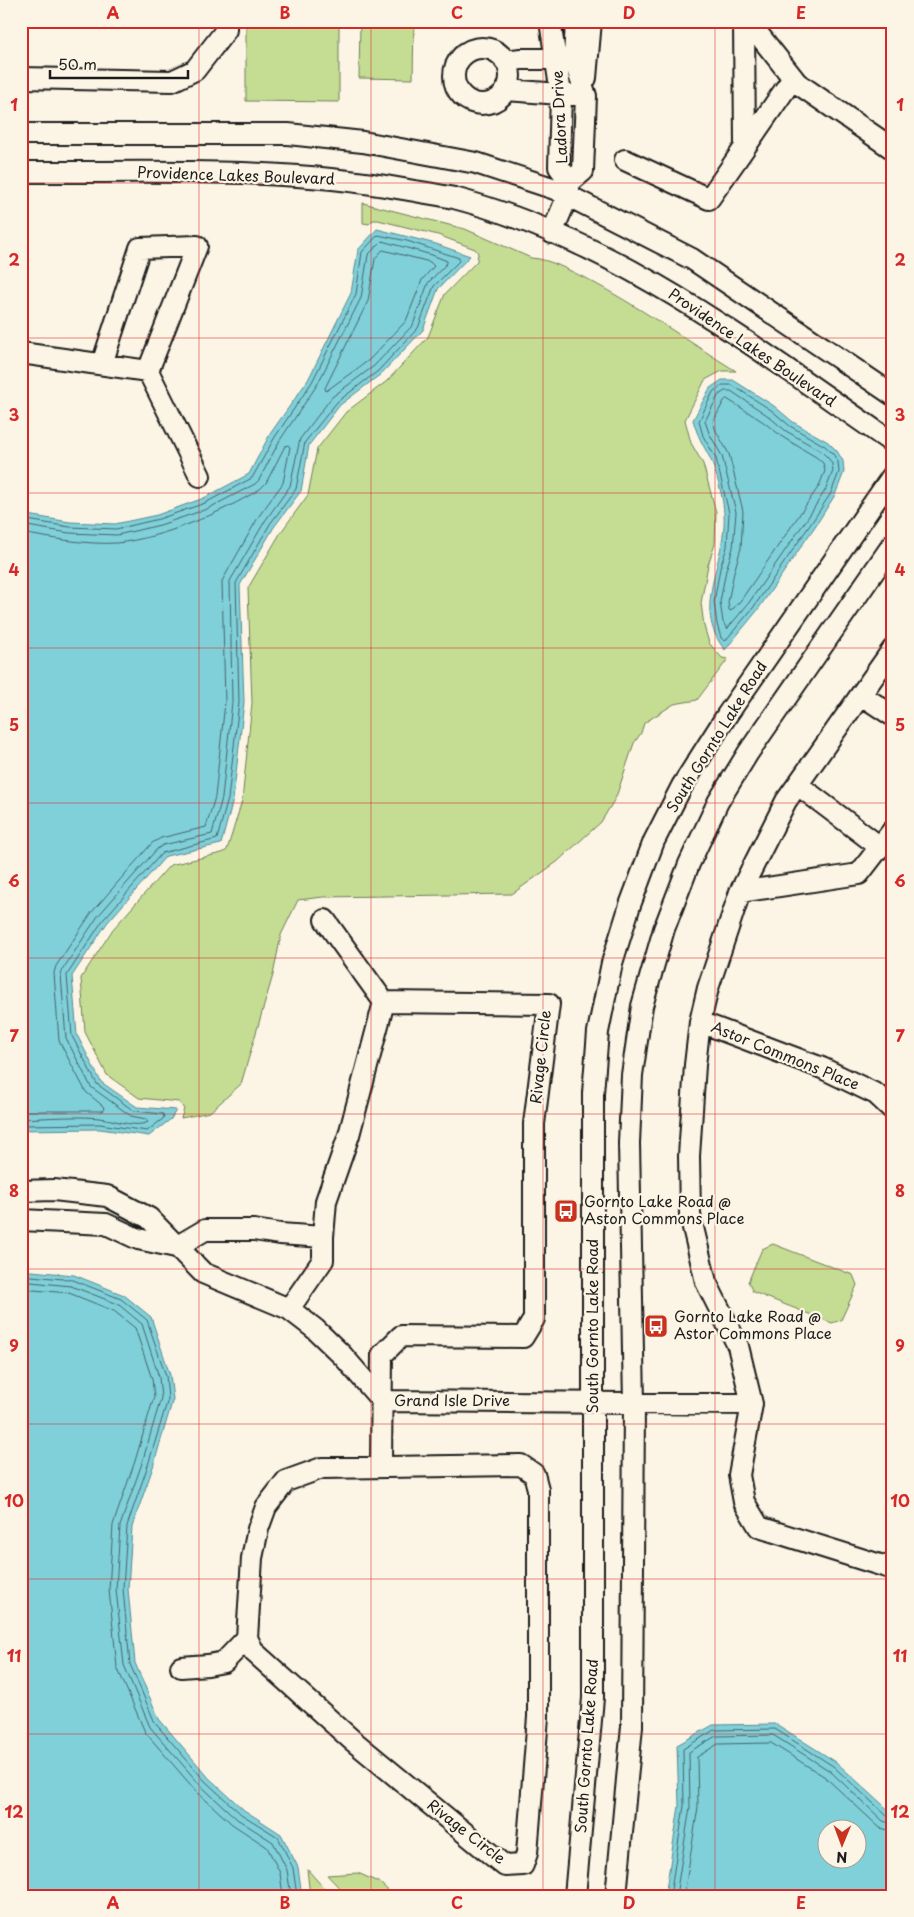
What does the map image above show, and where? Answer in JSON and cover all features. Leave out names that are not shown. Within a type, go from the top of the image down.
[{"type":"street","points":[[21,78],[172,81],[195,70],[226,30],[226,21]]},
{"type":"street","name":"Ladora Drive","points":[[550,21],[565,59],[585,93],[584,171],[569,189],[552,232]]},
{"type":"street","name":"Ladora Drive","points":[[569,189],[559,167],[560,94],[565,59],[576,21]]},
{"type":"street","points":[[506,90],[560,94],[585,93],[591,21]]},
{"type":"street","points":[[744,21],[746,147]]},
{"type":"street","points":[[748,21],[797,83],[893,149]]},
{"type":"street","points":[[481,48],[499,54],[505,61],[510,76],[506,90],[492,102],[482,104],[464,98],[454,82],[454,72],[457,63],[463,55],[481,48]]},
{"type":"street","points":[[505,61],[565,59]]},
{"type":"street","points":[[625,160],[709,199],[793,78]]},
{"type":"street","points":[[21,134],[288,134],[360,142],[476,163],[527,179],[569,189],[692,259],[893,396]]},
{"type":"street","name":"Providence Lakes Boulevard","points":[[21,172],[238,173],[310,176],[359,182],[453,198],[518,218],[611,259],[695,307],[893,443]]},
{"type":"street","points":[[102,364],[140,248],[197,246],[148,371],[200,476]]},
{"type":"street","points":[[21,353],[148,371]]},
{"type":"street","name":"South Gornto Lake Road","points":[[575,1896],[593,1698],[593,1093],[598,1032],[612,963],[630,905],[654,841],[682,786],[728,715],[893,475]]},
{"type":"street","points":[[616,1896],[632,1726],[634,1403],[629,1143],[632,1075],[642,1006],[664,929],[689,864],[718,802],[748,753],[893,544]]},
{"type":"street","name":"Astor Commons Place","points":[[893,649],[786,802],[740,892],[708,988],[700,1022],[689,1156],[690,1215],[706,1282],[738,1346],[752,1404],[739,1475],[744,1502],[759,1527],[893,1569]]},
{"type":"street","points":[[861,694],[893,716]]},
{"type":"street","points":[[798,785],[880,847]]},
{"type":"street","points":[[740,892],[859,874],[893,830]]},
{"type":"street","points":[[289,1309],[323,1260],[326,1201],[349,1134],[384,1002],[325,920]]},
{"type":"street","name":"Rivage Circle","points":[[381,1466],[382,1355],[401,1336],[523,1337],[534,1319],[534,1124],[549,1004],[384,1002]]},
{"type":"street","name":"Astor Commons Place","points":[[700,1022],[822,1068],[876,1094],[893,1110]]},
{"type":"street","name":"Grand Isle Drive","points":[[23,1191],[54,1190],[107,1196],[149,1218],[203,1273],[289,1309],[315,1329],[343,1356],[382,1401],[634,1403]]},
{"type":"street","points":[[23,1191],[23,1220],[106,1224],[138,1239],[176,1247],[205,1230],[254,1230],[323,1238]]},
{"type":"street","points":[[634,1403],[752,1404]]},
{"type":"street","name":"Rivage Circle","points":[[522,1465],[534,1474],[538,1488],[538,1717],[527,1853],[523,1865],[505,1866],[317,1708],[254,1652],[247,1638],[252,1558],[258,1529],[266,1507],[286,1481],[322,1468],[381,1466],[522,1465]]},
{"type":"street","points":[[181,1667],[224,1662],[247,1638]]},
{"type":"green space","points":[[246,21],[339,21],[339,102],[246,101]]},
{"type":"green space","points":[[360,21],[414,21],[413,79],[359,78]]},
{"type":"green space","points":[[363,203],[465,229],[531,258],[559,265],[624,300],[736,371],[722,371],[705,380],[685,420],[691,443],[703,464],[716,512],[715,544],[708,565],[701,603],[704,626],[709,643],[722,658],[728,659],[697,700],[674,704],[644,723],[641,733],[634,743],[616,797],[601,822],[557,862],[512,894],[323,897],[298,900],[281,935],[273,975],[241,1084],[210,1112],[181,1118],[184,1109],[179,1102],[139,1098],[107,1075],[85,1032],[81,978],[113,929],[170,865],[222,853],[227,850],[242,801],[252,703],[248,588],[281,532],[308,495],[317,449],[346,412],[387,381],[428,337],[445,294],[477,261],[478,253],[475,249],[438,235],[378,220],[373,220],[369,224],[363,223]]},
{"type":"green space","points":[[773,1244],[853,1275],[857,1285],[841,1320],[832,1323],[753,1292],[748,1282],[762,1249]]},
{"type":"green space","points":[[307,1869],[322,1886],[334,1896],[310,1896]]},
{"type":"green space","points":[[358,1873],[380,1883],[394,1896],[347,1896],[327,1875]]},
{"type":"water","points":[[377,229],[436,244],[470,256],[438,289],[423,330],[381,374],[340,405],[309,445],[301,491],[274,527],[240,585],[244,702],[233,800],[221,844],[166,856],[107,923],[72,976],[77,1035],[101,1082],[137,1107],[176,1110],[171,1119],[149,1136],[100,1129],[21,1130],[21,514],[70,522],[115,524],[157,515],[204,498],[249,474],[270,434],[308,380],[351,293],[358,250]]},
{"type":"water","points":[[722,380],[733,380],[774,406],[793,422],[828,442],[843,461],[844,472],[835,495],[818,522],[757,611],[725,650],[715,634],[710,617],[712,584],[721,549],[724,508],[715,470],[698,436],[693,420],[710,388]]},
{"type":"water","points":[[21,1270],[74,1275],[124,1295],[151,1317],[170,1375],[173,1399],[153,1467],[132,1527],[128,1589],[135,1663],[159,1719],[209,1778],[244,1810],[281,1834],[298,1867],[302,1896],[21,1896]]},
{"type":"water","points":[[776,1724],[836,1762],[893,1814],[893,1896],[665,1896],[679,1806],[677,1745],[713,1725]]},
{"type":"place","name":"Gornto Lake Road @ Aston Commons Place","points":[[566,1211]]},
{"type":"place","name":"Gornto Lake Road @ Astor Commons Place","points":[[656,1326]]}]
